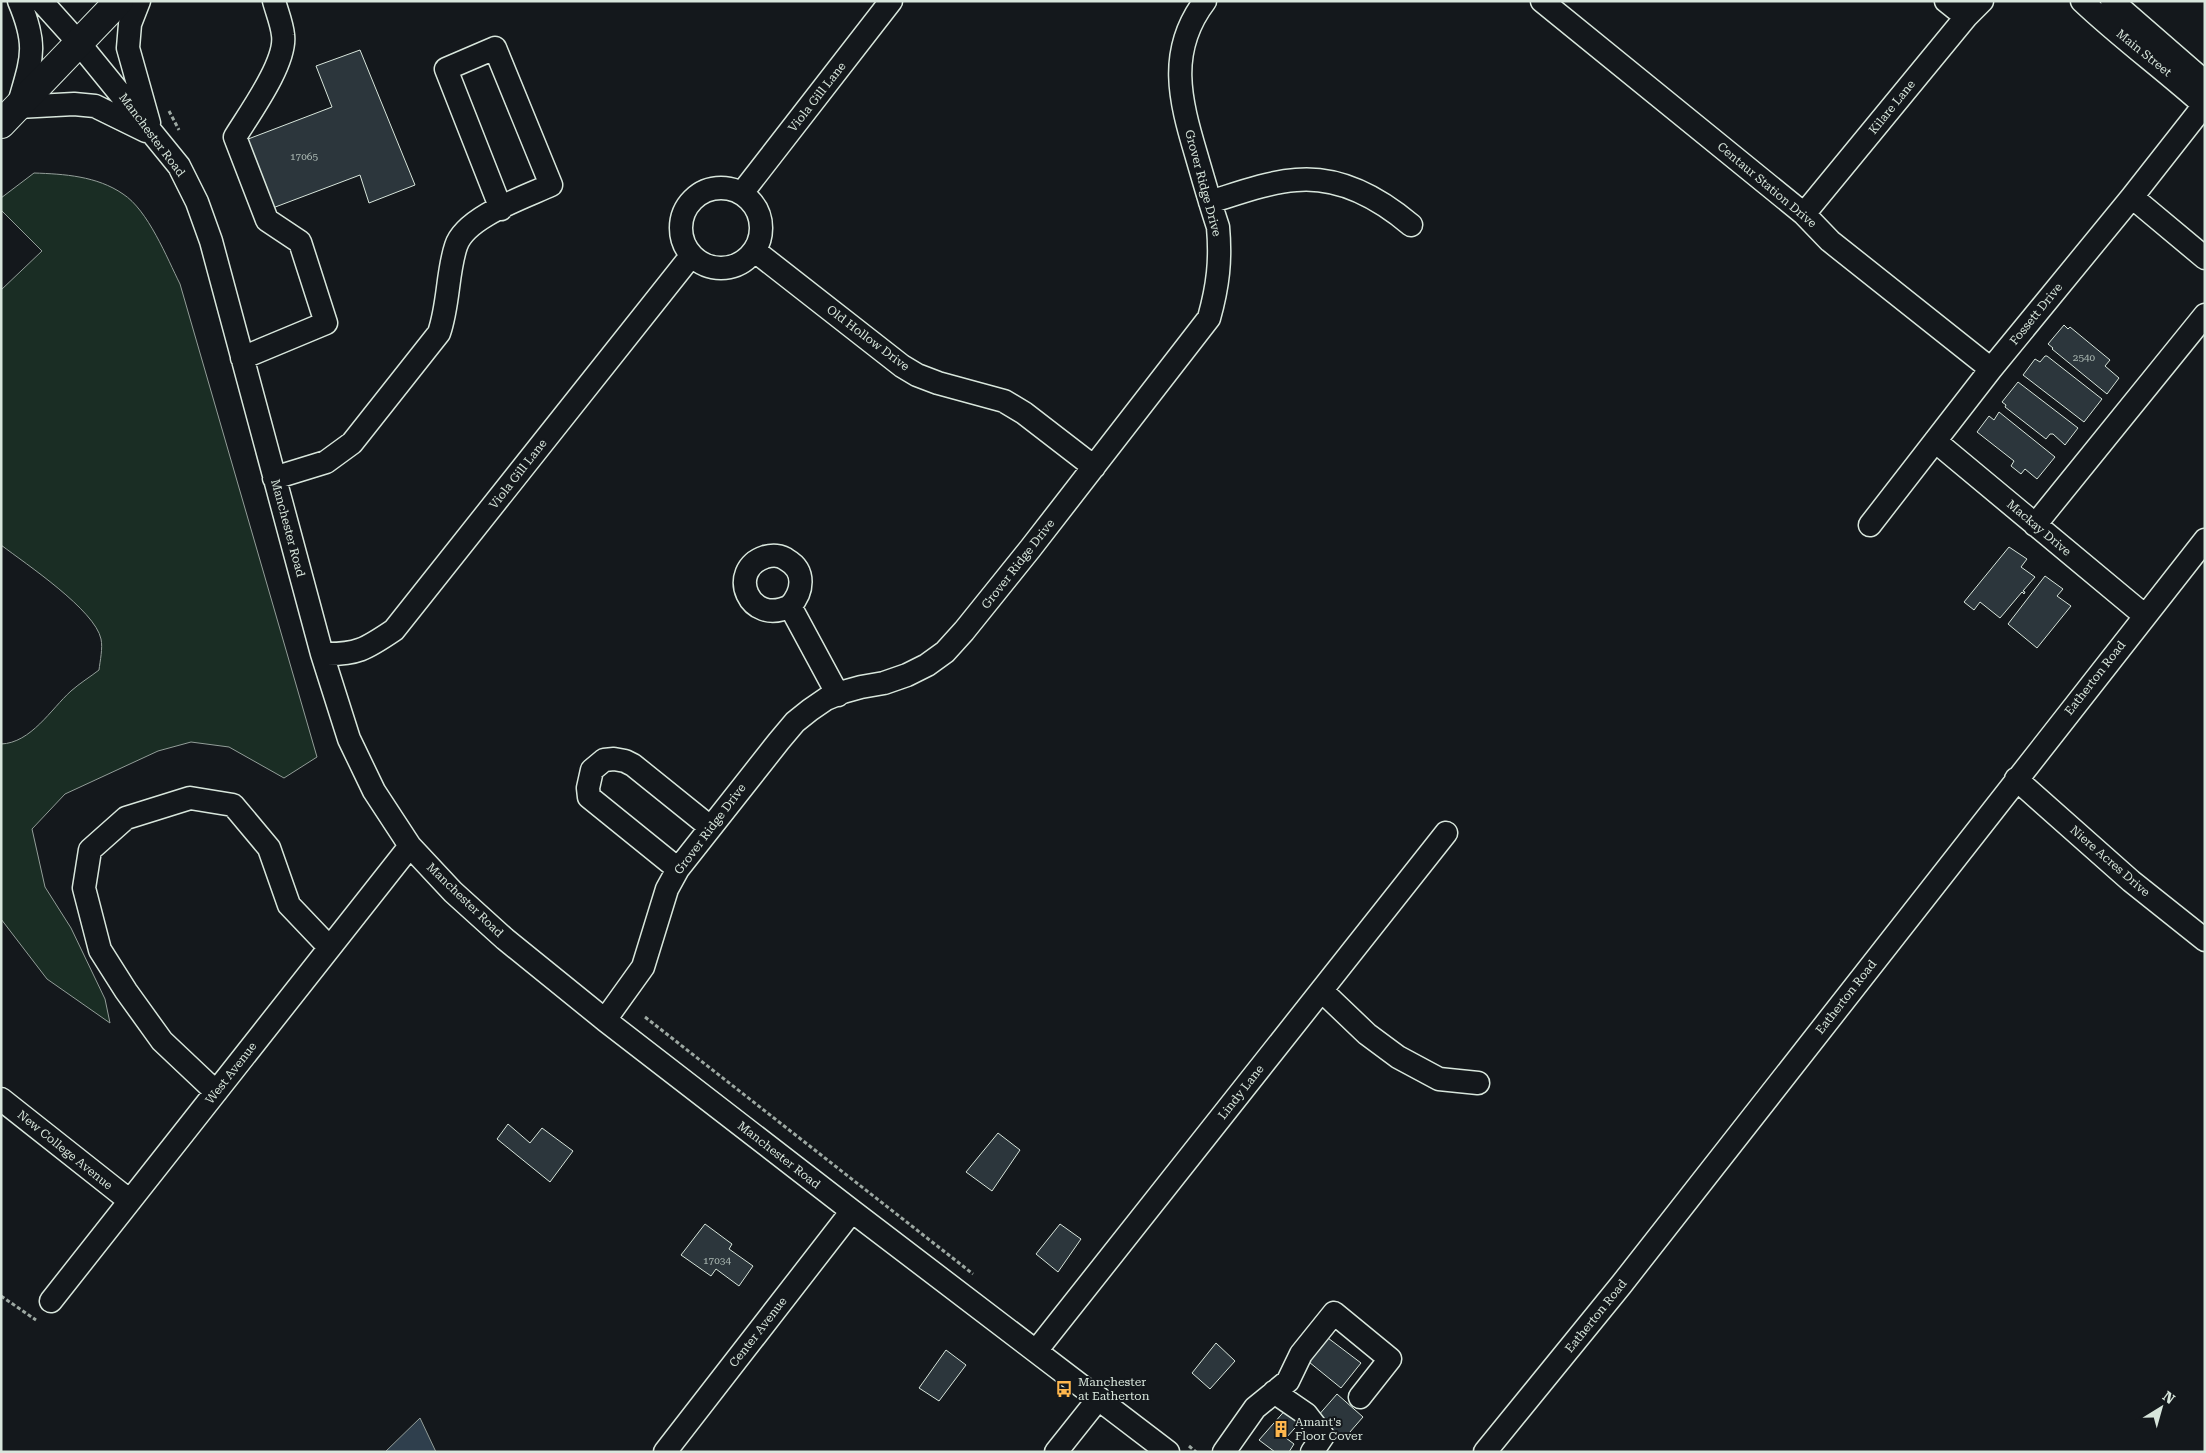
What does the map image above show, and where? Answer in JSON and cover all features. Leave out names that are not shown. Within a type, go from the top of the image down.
[{"type":"main road","points":[[10,115],[119,1]]},
{"type":"street","points":[[19,1],[28,22],[32,55],[10,115],[74,104],[95,106],[152,133]]},
{"type":"street","name":"Manchester Road","points":[[41,1],[78,42],[178,166],[197,202],[210,241],[322,654],[354,748],[374,791],[410,846],[452,892],[485,922],[605,1020],[1168,1452]]},
{"type":"street","points":[[139,1],[130,24],[128,48],[152,133]]},
{"type":"street","points":[[242,358],[326,323],[300,242],[266,220],[235,137],[265,89],[278,61],[284,37],[274,1]]},
{"type":"street","name":"Viola Gill Lane","points":[[742,193],[891,1]]},
{"type":"street","name":"Grover Ridge Drive","points":[[605,1020],[643,967],[667,889],[678,868],[795,722],[826,699],[861,687],[907,676],[945,652],[964,631],[1094,467],[1209,318],[1219,282],[1220,247],[1218,227],[1182,107],[1179,80],[1182,53],[1188,32],[1205,1]]},
{"type":"street","name":"Centaur Station Drive","points":[[1542,1],[1804,214],[1830,241],[1991,369]]},
{"type":"street","points":[[1946,1],[1966,17]]},
{"type":"street","name":"Kilare Lane","points":[[1804,214],[1966,17],[1982,1]]},
{"type":"street","name":"Main Street","points":[[2082,1],[2104,22],[2182,84],[2204,105]]},
{"type":"street","name":"Main Street","points":[[2112,1],[2205,82]]},
{"type":"street","points":[[274,478],[326,462],[352,443],[439,333],[445,316],[456,245],[464,231],[480,219],[501,209],[551,184],[495,48],[446,69],[501,209]]},
{"type":"street","name":"Fossett Drive","points":[[1870,525],[1991,369],[2132,197],[2204,105]]},
{"type":"street","points":[[1210,202],[1296,180],[1317,181],[1342,185],[1368,195],[1391,208],[1411,225]]},
{"type":"street","points":[[717,187],[730,188],[742,193],[752,202],[759,213],[762,226],[760,239],[755,251],[736,266],[712,267],[701,263],[691,256],[684,245],[681,220],[686,208],[704,190],[717,187]]},
{"type":"street","points":[[2132,197],[2205,258]]},
{"type":"street","name":"Old Hollow Drive","points":[[755,251],[902,366],[917,375],[938,383],[1004,401],[1024,413],[1094,467]]},
{"type":"street","name":"Viola Gill Lane","points":[[322,654],[344,655],[367,649],[394,630],[691,256]]},
{"type":"street","points":[[2035,525],[2205,315]]},
{"type":"street","name":"Mackay Drive","points":[[1935,441],[2144,615]]},
{"type":"street","name":"Eatherton Road","points":[[1485,1452],[1621,1286],[2144,615],[2205,540]]},
{"type":"street","points":[[790,606],[838,695]]},
{"type":"street","points":[[678,868],[589,797],[588,788],[592,770],[604,760],[625,761],[710,826]]},
{"type":"street","name":"Niere Acres Drive","points":[[2016,779],[2131,881],[2205,940]]},
{"type":"street","points":[[216,1092],[162,1041],[126,991],[100,950],[84,888],[90,850],[126,818],[190,798],[233,805],[269,848],[289,905],[329,947]]},
{"type":"street","name":"Lindy Lane","points":[[1036,1351],[1446,833]]},
{"type":"street","name":"West Avenue","points":[[52,1300],[410,846]]},
{"type":"street","points":[[1322,990],[1368,1034],[1398,1057],[1439,1079],[1478,1083]]},
{"type":"street","name":"New College Avenue","points":[[1,1099],[130,1201]]},
{"type":"street","name":"Center Avenue","points":[[665,1452],[852,1211]]},
{"type":"street","points":[[1224,1452],[1255,1408],[1288,1381],[1301,1354],[1334,1313],[1390,1359],[1360,1397]]},
{"type":"street","points":[[1274,1392],[1306,1414],[1323,1436],[1312,1452]]},
{"type":"street","points":[[1056,1452],[1099,1398]]},
{"type":"path","points":[[645,1017],[975,1276]]},
{"type":"path","points":[[1,1296],[36,1320]]},
{"type":"green space","points":[[34,173],[80,177],[102,183],[123,194],[141,211],[169,261],[180,284],[317,757],[284,778],[229,747],[191,742],[158,751],[65,794],[32,829],[45,887],[71,928],[105,999],[110,1023],[47,979],[1,919],[1,744],[22,738],[31,732],[71,691],[99,670],[102,650],[101,639],[96,627],[86,615],[58,588],[1,545],[1,290],[42,251],[1,210],[1,198]]},
{"type":"water","points":[[420,1418],[436,1452],[385,1452]]},
{"type":"building","points":[[360,50],[415,185],[369,203],[360,175],[270,209],[243,141],[332,107],[316,66]]},
{"type":"building","points":[[2064,325],[2068,329],[2070,327],[2110,360],[2105,366],[2119,378],[2107,394],[2048,344]]},
{"type":"building","points":[[2045,356],[2102,399],[2084,422],[2023,375],[2035,359],[2040,362]]},
{"type":"building","points":[[2018,382],[2078,428],[2065,445],[2053,434],[2050,434],[2046,439],[2005,407],[2006,405],[2002,402]]},
{"type":"building","points":[[1999,412],[2055,457],[2037,479],[2025,469],[2021,474],[2011,466],[2014,461],[1977,432],[1989,416],[1994,420]]},
{"type":"building","points":[[2009,547],[2027,559],[2021,567],[2035,577],[2023,591],[2025,592],[2024,594],[2022,592],[2000,618],[1980,602],[1974,610],[1964,602]]},
{"type":"building","points":[[2045,576],[2063,589],[2057,596],[2071,606],[2037,648],[2008,624]]},
{"type":"building","points":[[508,1124],[530,1143],[542,1128],[573,1151],[550,1182],[497,1139]]},
{"type":"building","points":[[998,1133],[1020,1150],[992,1191],[966,1172]]},
{"type":"building","points":[[705,1224],[732,1244],[729,1249],[753,1266],[739,1286],[716,1269],[711,1276],[681,1255]]},
{"type":"building","points":[[1060,1224],[1081,1239],[1058,1272],[1036,1254]]},
{"type":"building","points":[[1328,1338],[1361,1363],[1341,1388],[1309,1362]]},
{"type":"building","points":[[1216,1343],[1235,1361],[1210,1389],[1192,1373]]},
{"type":"building","points":[[946,1350],[966,1365],[939,1401],[919,1388]]},
{"type":"building","points":[[1337,1394],[1363,1417],[1343,1440],[1317,1417]]},
{"type":"building","name":"Amant's Floor Cover","points":[[1288,1407],[1302,1420],[1286,1438],[1294,1444],[1289,1452],[1275,1452],[1259,1440]]},
{"type":"place","name":"Manchester at Eatherton","points":[[1064,1389]]},
{"type":"place","name":"Amant's Floor Cover","points":[[1281,1429]]}]
